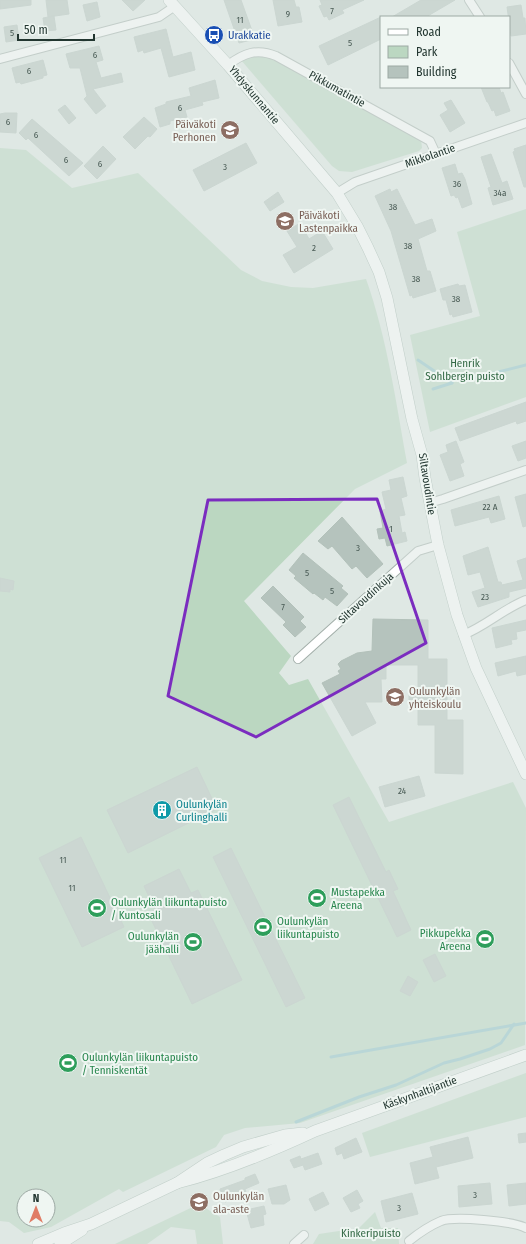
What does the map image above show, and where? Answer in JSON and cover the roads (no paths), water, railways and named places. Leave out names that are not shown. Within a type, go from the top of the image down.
[{"type":"main road","name":"Yhdyskunnantie","points":[[172,3],[228,65],[337,193]]},
{"type":"main road","name":"Siltavoudintie","points":[[337,193],[357,226],[368,248],[387,298],[412,419],[422,455],[429,502],[438,545],[463,635],[476,668],[526,774]]},
{"type":"main road","name":"Käskynhaltijantie","points":[[38,1244],[90,1224],[177,1183],[208,1175],[285,1145],[314,1131],[526,1054]]},
{"type":"main road","name":"Käskynhaltijantie","points":[[60,1244],[90,1224]]},
{"type":"street","points":[[469,0],[479,16]]},
{"type":"street","points":[[0,59],[160,17],[172,3]]},
{"type":"street","name":"Pikkumatintie","points":[[228,65],[243,56],[261,51],[276,56],[430,141],[436,154]]},
{"type":"street","points":[[510,65],[526,94]]},
{"type":"street","name":"Mikkolantie","points":[[337,193],[355,182],[526,123]]},
{"type":"street","points":[[429,502],[443,499],[526,470]]},
{"type":"street","name":"Siltavoudinkuja","points":[[298,659],[418,551],[438,545]]},
{"type":"street","points":[[463,635],[474,631],[510,608],[526,600]]},
{"type":"street","points":[[409,1241],[422,1231],[448,1220],[505,1222],[526,1228]]},
{"type":"street","points":[[294,1244],[304,1235]]},
{"type":"waterway","points":[[418,360],[452,383]]},
{"type":"waterway","points":[[466,380],[526,365]]},
{"type":"waterway","points":[[433,389],[452,383]]},
{"type":"waterway","points":[[331,1057],[526,1023]]},
{"type":"waterway","points":[[296,1122],[359,1097],[396,1085],[444,1063],[490,1049],[501,1043],[514,1024]]},
{"type":"place","name":"Urakkatie","points":[[214,35]]},
{"type":"place","name":"Päiväkoti Perhonen","points":[[230,130]]},
{"type":"place","name":"Päiväkoti Lastenpaikka","points":[[285,221]]},
{"type":"place","name":"Oulunkylän yhteiskoulu","points":[[395,697]]},
{"type":"place","name":"Oulunkylän Curlinghalli","points":[[162,810]]},
{"type":"place","name":"Mustapekka Areena","points":[[317,898]]},
{"type":"place","name":"Oulunkylän liikuntapuisto / Kuntosali","points":[[97,908]]},
{"type":"place","name":"Oulunkylän liikuntapuisto","points":[[263,927]]},
{"type":"place","name":"Pikkupekka Areena","points":[[485,939]]},
{"type":"place","name":"Oulunkylän jäähalli","points":[[193,942]]},
{"type":"place","name":"Oulunkylän liikuntapuisto / Tenniskentät","points":[[68,1063]]},
{"type":"place","name":"Oulunkylän ala-aste","points":[[199,1202]]},
{"type":"park label","name":"Henrik Sohlbergin puisto","points":[[465,369]]},
{"type":"park label","name":"Kinkeripuisto","points":[[371,1233]]}]
